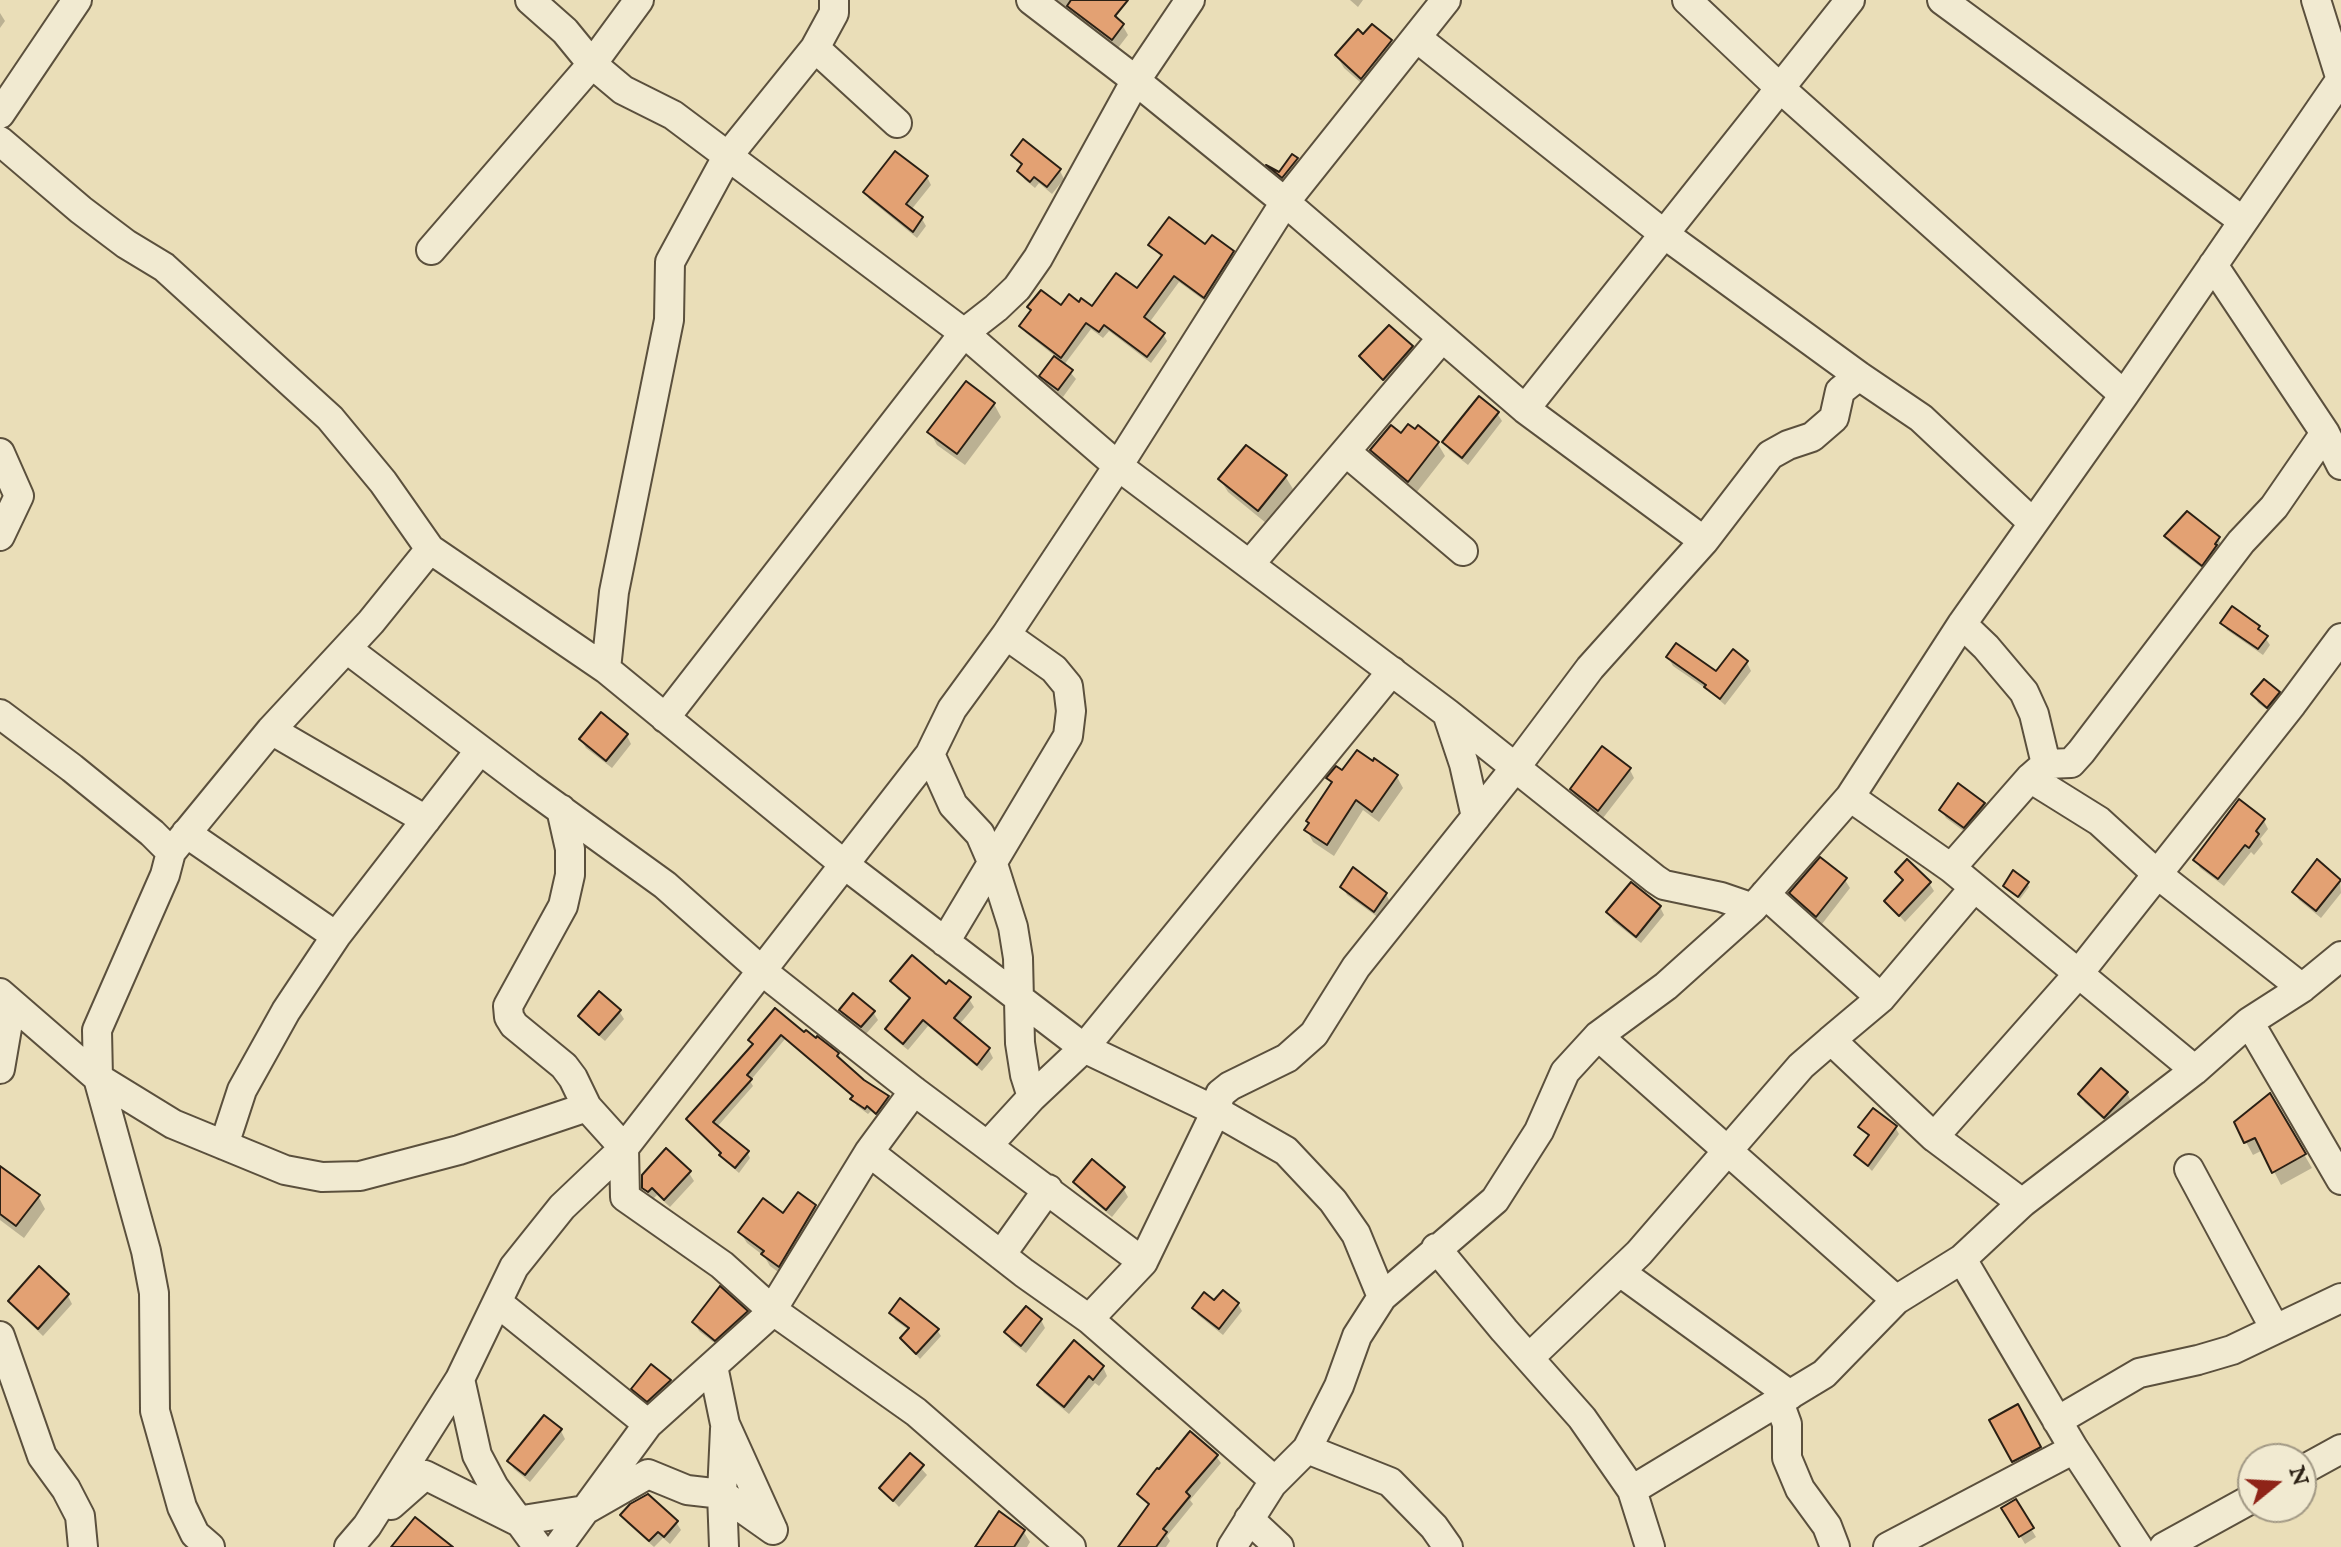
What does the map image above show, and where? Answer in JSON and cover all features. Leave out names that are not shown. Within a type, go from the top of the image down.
[{"type":"street","points":[[0,114],[77,0]]},
{"type":"street","points":[[530,0],[565,31],[592,64],[623,90],[673,115],[964,333],[1118,466],[1447,713],[1664,885],[1759,901],[1881,998]]},
{"type":"street","points":[[431,250],[592,64],[639,0]]},
{"type":"street","points":[[606,669],[614,592],[669,320],[670,262],[727,157],[815,48],[834,13],[834,0]]},
{"type":"street","points":[[1031,0],[1136,80],[1285,202],[1525,409],[1704,541]]},
{"type":"street","points":[[358,1537],[460,1379],[514,1267],[562,1207],[624,1148],[930,754],[952,709],[1006,635],[1118,466],[1285,202],[1446,0]]},
{"type":"street","points":[[1687,0],[1781,89],[2124,395]]},
{"type":"street","points":[[1525,409],[1850,0]]},
{"type":"street","points":[[1942,0],[2243,221]]},
{"type":"street","points":[[1232,1547],[1275,1481],[1307,1449],[1339,1386],[1357,1336],[1382,1297],[1495,1200],[1539,1131],[1565,1072],[1598,1036],[1666,986],[1759,901],[1850,797],[1962,624],[2341,80],[2316,0]]},
{"type":"street","points":[[665,718],[964,333],[1017,288],[1038,258],[1177,6]]},
{"type":"street","points":[[1417,38],[1664,234],[1921,418],[2033,523]]},
{"type":"street","points":[[815,48],[897,123]]},
{"type":"street","points":[[0,141],[81,210],[126,244],[164,267],[330,418],[383,482],[430,549],[606,669],[845,865],[1084,1048],[1216,1111],[1286,1151],[1333,1201],[1356,1234],[1382,1297]]},
{"type":"street","points":[[2213,265],[2325,433],[2341,465]]},
{"type":"street","points":[[1250,564],[1442,338]]},
{"type":"street","points":[[1089,1319],[1143,1262],[1216,1111],[1220,1094],[1287,1058],[1314,1034],[1356,967],[1515,768],[1590,668],[1704,541],[1770,455],[1812,437],[1834,418],[1840,391],[1859,376]]},
{"type":"street","points":[[1951,868],[2038,771],[2071,763],[2081,752],[2241,542],[2274,507],[2325,433]]},
{"type":"street","points":[[1346,452],[1463,551]]},
{"type":"street","points":[[0,453],[19,496],[0,536]]},
{"type":"street","points":[[210,1547],[195,1534],[182,1507],[155,1411],[154,1293],[143,1240],[98,1078],[97,1030],[178,843],[271,730],[347,649],[430,549]]},
{"type":"street","points":[[1962,624],[2024,692],[2034,714],[2038,771],[2157,874],[2302,988]]},
{"type":"street","points":[[945,942],[1068,736],[1071,711],[1068,686],[1054,669],[1006,635]]},
{"type":"street","points":[[1934,1137],[2079,973],[2341,638]]},
{"type":"street","points":[[347,649],[665,885],[762,971],[914,1091],[989,1144],[1143,1262]]},
{"type":"street","points":[[989,1144],[1032,1097],[1084,1048],[1392,671]]},
{"type":"street","points":[[1447,713],[1464,764],[1476,817]]},
{"type":"street","points":[[0,714],[152,833],[178,843],[336,936]]},
{"type":"street","points":[[271,730],[426,820]]},
{"type":"street","points":[[224,1145],[242,1090],[286,1011],[336,936],[480,750]]},
{"type":"street","points":[[930,754],[953,805],[980,834],[1013,927],[1018,958],[1020,1043],[1032,1097]]},
{"type":"street","points":[[1850,797],[1951,868],[2195,1070]]},
{"type":"street","points":[[561,809],[570,849],[570,875],[563,906],[508,1006],[514,1025],[564,1066],[587,1107],[624,1148],[625,1197],[722,1265],[772,1310],[916,1412],[1071,1547]]},
{"type":"street","points":[[1529,1358],[1620,1272],[1801,1066],[1881,998],[1973,889]]},
{"type":"street","points":[[1632,1490],[1824,1374],[1896,1300],[1962,1259],[2022,1203],[2195,1070],[2249,1022],[2302,988],[2341,956]]},
{"type":"street","points":[[6,999],[98,1078],[173,1124],[285,1170],[322,1177],[360,1176],[459,1150],[587,1107]]},
{"type":"street","points":[[0,1069],[6,999]]},
{"type":"street","points":[[2249,1022],[2341,1180]]},
{"type":"street","points":[[1598,1036],[1896,1300]]},
{"type":"street","points":[[1831,1040],[1934,1137],[2022,1203]]},
{"type":"street","points":[[558,1547],[648,1424],[772,1310],[869,1152],[914,1091]]},
{"type":"street","points":[[869,1152],[1089,1319],[1275,1481]]},
{"type":"street","points":[[2189,1169],[2275,1329]]},
{"type":"street","points":[[1001,1255],[1048,1189]]},
{"type":"street","points":[[1436,1248],[1582,1418],[1632,1490],[1650,1547]]},
{"type":"street","points":[[1962,1259],[2074,1449],[2138,1547]]},
{"type":"street","points":[[1620,1272],[1785,1398],[1787,1458],[1800,1489],[1827,1526],[1835,1547]]},
{"type":"street","points":[[2057,1421],[2139,1373],[2232,1350],[2341,1298]]},
{"type":"street","points":[[498,1303],[648,1424]]},
{"type":"street","points":[[0,1336],[42,1456],[66,1489],[80,1516],[83,1547]]},
{"type":"street","points":[[713,1366],[725,1424],[776,1538]]},
{"type":"street","points":[[460,1379],[477,1455],[517,1521],[538,1547]]},
{"type":"street","points":[[724,1547],[722,1494],[725,1424]]},
{"type":"street","points":[[1307,1449],[1390,1482],[1434,1527],[1448,1547]]},
{"type":"street","points":[[1888,1547],[2074,1449]]},
{"type":"street","points":[[2317,1462],[2341,1449]]},
{"type":"street","points":[[358,1537],[425,1475],[517,1521],[585,1510],[648,1474],[687,1490],[722,1494],[776,1538]]},
{"type":"street","points":[[2164,1547],[2237,1507]]},
{"type":"street","points":[[1249,1519],[1279,1547]]},
{"type":"building","points":[[1071,0],[1128,0],[1115,16],[1124,24],[1112,40],[1067,6]]},
{"type":"building","points":[[1372,24],[1392,40],[1361,79],[1335,55],[1358,29],[1363,34]]},
{"type":"building","points":[[1023,139],[1061,169],[1047,187],[1034,177],[1030,182],[1017,171],[1022,164],[1011,155]]},
{"type":"building","points":[[895,151],[928,176],[906,204],[923,217],[913,232],[863,192]]},
{"type":"building","points":[[1292,154],[1298,158],[1282,178],[1266,165],[1279,172]]},
{"type":"building","points":[[1169,217],[1205,244],[1212,235],[1234,251],[1204,298],[1174,276],[1144,317],[1165,333],[1147,357],[1104,325],[1099,332],[1086,323],[1061,358],[1019,326],[1031,310],[1027,307],[1041,290],[1061,305],[1069,294],[1079,302],[1081,298],[1092,306],[1116,273],[1137,288],[1162,255],[1148,245]]},
{"type":"building","points":[[1389,325],[1413,346],[1383,380],[1359,356]]},
{"type":"building","points":[[1054,356],[1073,370],[1058,390],[1039,376]]},
{"type":"building","points":[[966,381],[995,403],[957,454],[927,432]]},
{"type":"building","points":[[1479,396],[1499,412],[1462,458],[1442,442]]},
{"type":"building","points":[[1408,424],[1415,429],[1418,425],[1439,442],[1408,482],[1370,450],[1391,425],[1401,433]]},
{"type":"building","points":[[1246,445],[1287,475],[1258,511],[1218,479]]},
{"type":"building","points":[[2187,511],[2220,537],[2202,566],[2164,536]]},
{"type":"building","points":[[2232,606],[2260,626],[2258,629],[2268,636],[2258,649],[2220,623]]},
{"type":"building","points":[[1676,643],[1716,671],[1733,649],[1748,661],[1720,699],[1704,687],[1706,685],[1666,657]]},
{"type":"building","points":[[2264,679],[2280,692],[2267,708],[2251,694]]},
{"type":"building","points":[[601,712],[628,734],[606,761],[579,739]]},
{"type":"building","points":[[1602,746],[1631,768],[1598,811],[1570,789]]},
{"type":"building","points":[[1357,750],[1398,775],[1372,812],[1356,800],[1327,845],[1304,830],[1309,823],[1306,821],[1332,782],[1326,778],[1336,766],[1342,770]]},
{"type":"building","points":[[1958,783],[1985,803],[1964,828],[1939,810]]},
{"type":"building","points":[[2239,799],[2265,819],[2249,848],[2245,845],[2218,879],[2193,860]]},
{"type":"building","points":[[1820,857],[1847,878],[1816,917],[1789,893]]},
{"type":"building","points":[[1907,859],[1931,882],[1899,916],[1884,901],[1903,880],[1895,872]]},
{"type":"building","points":[[2317,859],[2341,880],[2316,911],[2292,892]]},
{"type":"building","points":[[1353,867],[1387,893],[1374,912],[1340,887]]},
{"type":"building","points":[[2013,870],[2029,882],[2018,897],[2003,886]]},
{"type":"building","points":[[1631,882],[1661,906],[1636,937],[1606,912]]},
{"type":"building","points":[[912,955],[946,984],[949,980],[971,997],[954,1018],[990,1048],[977,1065],[923,1020],[903,1044],[885,1029],[910,998],[890,981]]},
{"type":"building","points":[[599,991],[621,1010],[599,1035],[578,1016]]},
{"type":"building","points":[[853,993],[875,1011],[861,1027],[839,1010]]},
{"type":"building","points":[[775,1008],[804,1032],[806,1030],[817,1036],[839,1053],[837,1056],[864,1080],[889,1096],[876,1114],[867,1106],[865,1109],[850,1099],[853,1096],[781,1035],[747,1075],[752,1079],[713,1122],[749,1151],[735,1168],[686,1119],[753,1044],[748,1040]]},
{"type":"building","points":[[2101,1068],[2128,1092],[2104,1118],[2078,1094]]},
{"type":"building","points":[[2270,1093],[2306,1154],[2272,1173],[2255,1138],[2244,1143],[2234,1122]]},
{"type":"building","points":[[1873,1108],[1897,1126],[1868,1166],[1854,1155],[1869,1135],[1858,1127]]},
{"type":"building","points":[[666,1148],[691,1171],[664,1200],[652,1188],[648,1192],[642,1188],[642,1175]]},
{"type":"building","points":[[1092,1159],[1125,1187],[1106,1210],[1073,1182]]},
{"type":"building","points":[[0,1166],[40,1195],[16,1226],[0,1214]]},
{"type":"building","points":[[798,1192],[816,1205],[779,1267],[761,1254],[764,1251],[738,1232],[763,1198],[783,1213]]},
{"type":"building","points":[[39,1266],[69,1294],[38,1329],[8,1301]]},
{"type":"building","points":[[720,1286],[748,1311],[715,1341],[692,1322]]},
{"type":"building","points":[[1223,1290],[1239,1303],[1219,1329],[1192,1308],[1204,1292],[1214,1300]]},
{"type":"building","points":[[900,1298],[939,1329],[916,1354],[900,1338],[909,1328],[889,1313]]},
{"type":"building","points":[[1026,1306],[1042,1319],[1021,1346],[1004,1332]]},
{"type":"building","points":[[1074,1340],[1104,1366],[1093,1380],[1089,1376],[1064,1407],[1037,1385]]},
{"type":"building","points":[[651,1364],[671,1380],[647,1402],[631,1389]]},
{"type":"building","points":[[2018,1404],[2041,1447],[2012,1462],[1989,1420]]},
{"type":"building","points":[[544,1415],[562,1429],[525,1475],[507,1461]]},
{"type":"building","points":[[1190,1431],[1218,1455],[1186,1492],[1190,1496],[1163,1529],[1167,1532],[1156,1547],[1118,1547],[1149,1504],[1137,1494]]},
{"type":"building","points":[[910,1453],[924,1465],[893,1501],[879,1488]]},
{"type":"building","points":[[648,1494],[678,1521],[664,1537],[658,1532],[649,1541],[620,1515],[630,1504]]},
{"type":"building","points":[[2016,1499],[2034,1528],[2019,1537],[2001,1508]]},
{"type":"building","points":[[999,1511],[1025,1530],[1014,1547],[975,1547]]},
{"type":"building","points":[[415,1517],[453,1547],[391,1547]]}]
